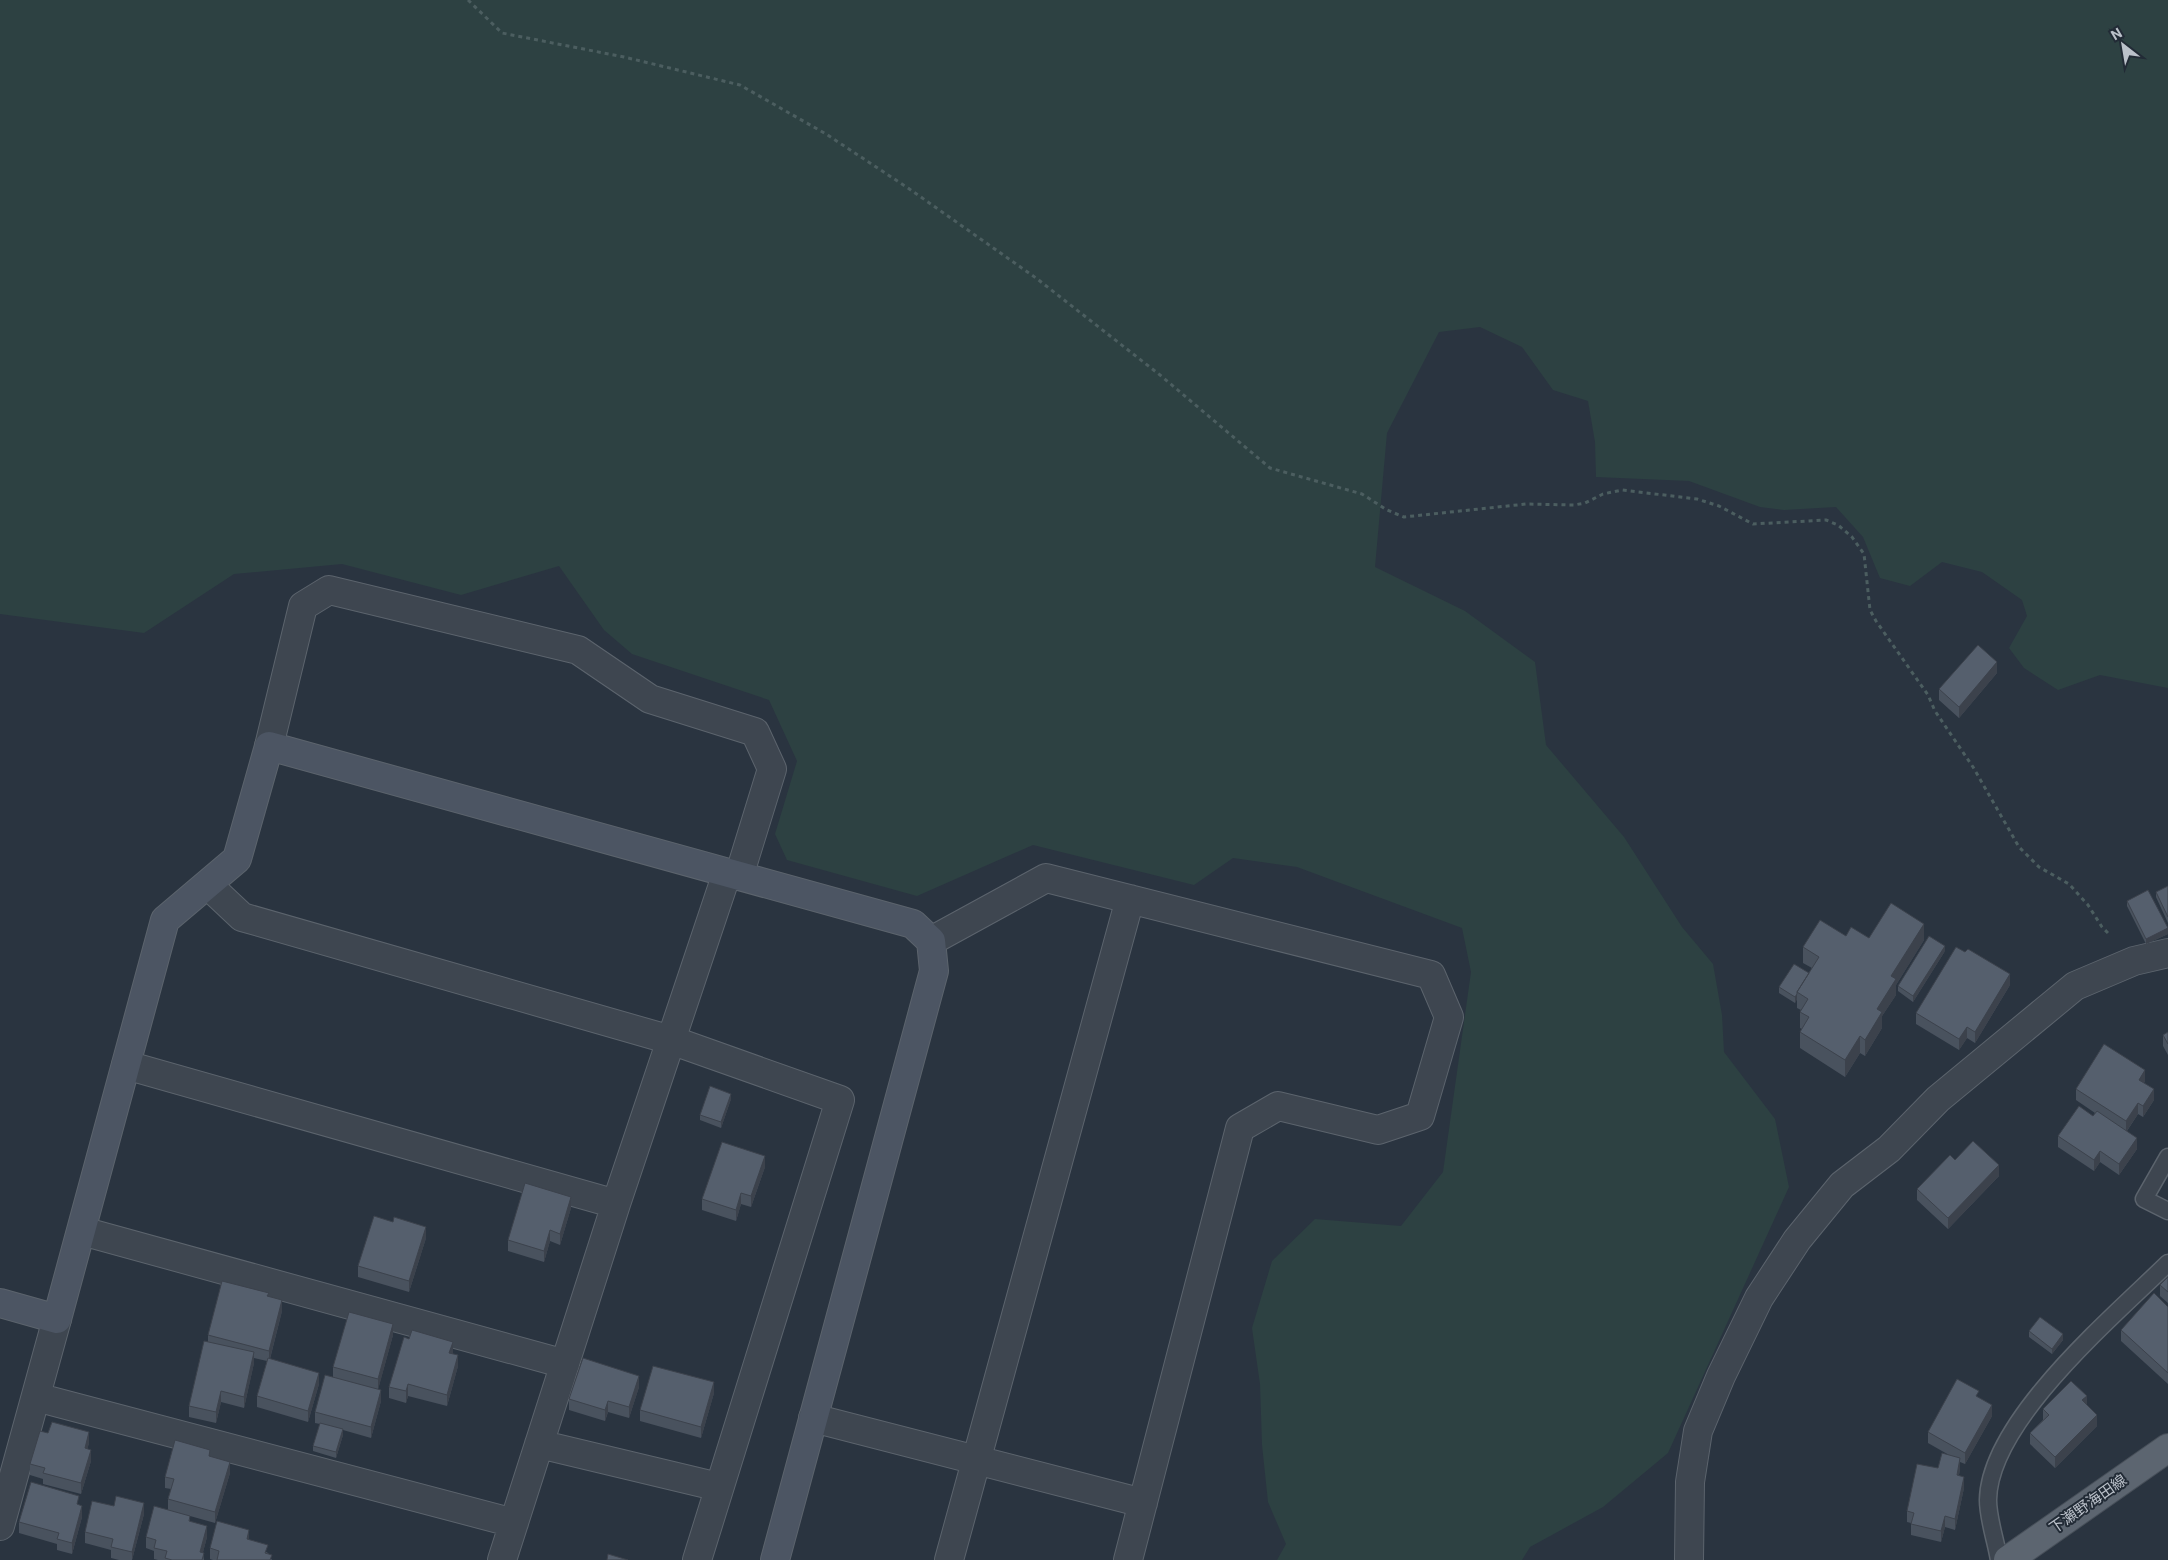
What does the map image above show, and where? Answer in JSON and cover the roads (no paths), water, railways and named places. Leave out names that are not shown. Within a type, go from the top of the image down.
[{"type":"main road","name":"下瀬野海田線","points":[[2008,1560],[2168,1448]]},
{"type":"street","points":[[0,1526],[6,1484],[36,1397],[165,920],[237,859],[269,746],[303,606],[329,590],[578,650],[650,699],[755,732],[772,769],[671,1040],[616,1204],[502,1560]]},
{"type":"street","points":[[269,746],[913,924],[931,941],[934,971],[774,1560]]},
{"type":"street","points":[[931,941],[1046,878],[1431,975],[1449,1017],[1420,1116],[1378,1130],[1278,1106],[1240,1128],[1128,1560]]},
{"type":"street","points":[[208,885],[242,917],[671,1040],[840,1100],[696,1560]]},
{"type":"street","points":[[949,1560],[1130,899]]},
{"type":"street","points":[[1689,1560],[1690,1482],[1698,1431],[1721,1376],[1759,1298],[1797,1240],[1842,1185],[1889,1149],[1938,1099],[2076,986],[2134,961],[2168,953]]},
{"type":"street","points":[[126,1065],[616,1204]]},
{"type":"street","points":[[82,1231],[565,1364]]},
{"type":"street","points":[[0,1303],[57,1319]]},
{"type":"street","points":[[36,1397],[514,1523]]},
{"type":"street","points":[[813,1418],[1142,1503]]},
{"type":"street","points":[[539,1444],[719,1487]]},
{"type":"lane","points":[[2168,1157],[2144,1199],[2168,1211]]},
{"type":"lane","points":[[1999,1560],[1988,1500],[1996,1461],[2025,1412],[2075,1354],[2168,1263]]}]
